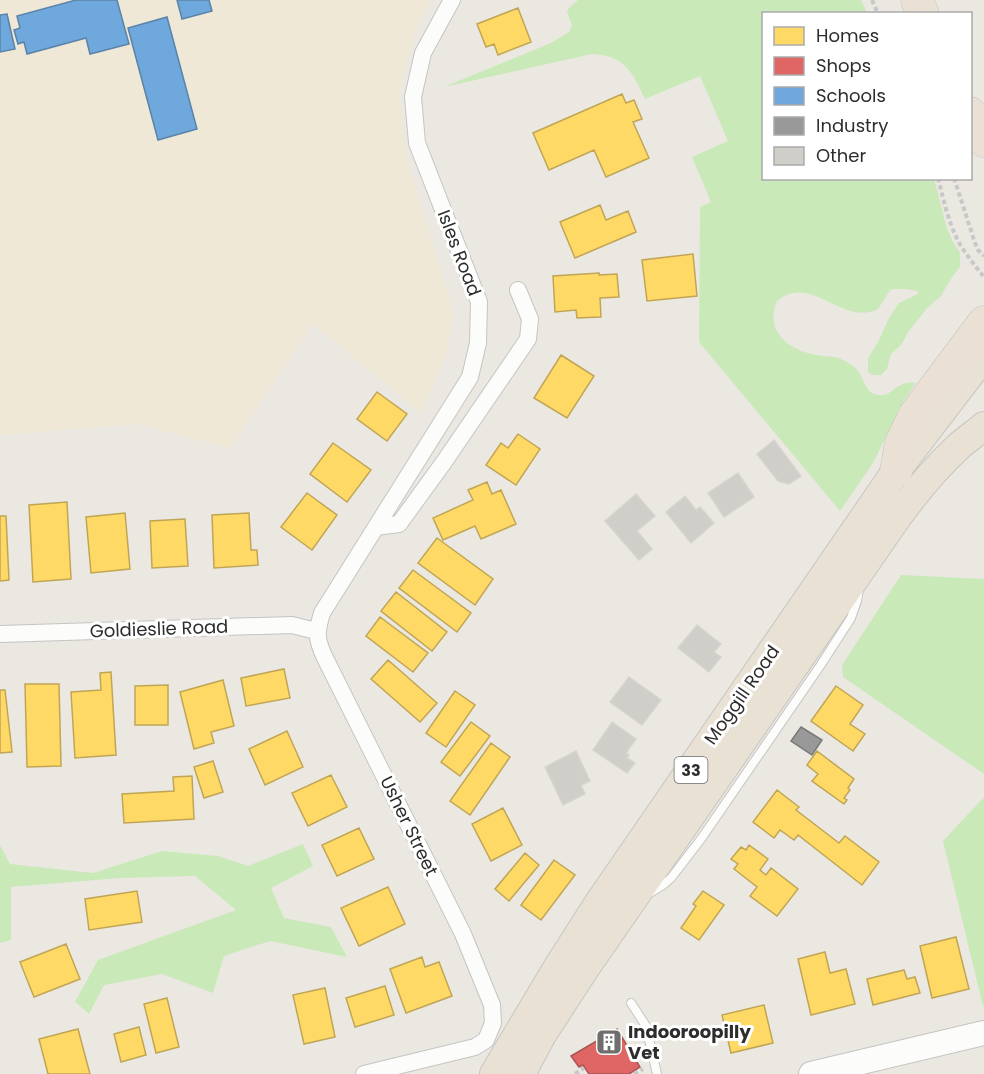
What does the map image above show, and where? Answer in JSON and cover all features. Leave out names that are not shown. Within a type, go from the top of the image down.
[{"type":"highway","points":[[972,118],[984,141]]},
{"type":"highway","points":[[896,471],[901,443],[915,414],[984,322]]},
{"type":"highway","name":"Moggill Road","points":[[494,1074],[598,904],[896,471],[984,356]]},
{"type":"highway","name":"Moggill Road","points":[[521,1074],[560,1006],[910,500],[959,446],[984,426]]},
{"type":"main road","points":[[811,1074],[984,1033]]},
{"type":"street","name":"Isles Road","points":[[316,631],[322,613],[470,377],[478,343],[478,302],[417,144],[413,97],[423,53],[452,0]]},
{"type":"street","points":[[376,527],[399,524],[528,339],[530,320],[518,290]]},
{"type":"street","name":"Goldieslie Road","points":[[0,634],[292,625],[316,631]]},
{"type":"street","name":"Usher Street","points":[[316,631],[318,644],[463,934],[492,1005],[493,1023],[486,1041],[475,1047],[364,1074]]},
{"type":"lane","points":[[631,1003],[646,1026],[657,1074]]},
{"type":"path","points":[[938,180],[947,214],[956,236],[984,277]]},
{"type":"path","points":[[955,180],[975,243],[984,256]]},
{"type":"path","points":[[575,1074],[584,1068]]},
{"type":"shaded area","points":[[0,0],[431,0],[415,30],[399,95],[407,159],[453,312],[446,357],[420,412],[313,324],[230,448],[138,424],[0,435]]},
{"type":"green space","points":[[578,0],[861,0],[867,12],[762,12],[762,180],[934,180],[947,228],[960,253],[960,267],[941,296],[928,307],[908,332],[902,344],[892,353],[887,369],[881,375],[872,375],[868,372],[868,358],[899,303],[919,292],[904,289],[890,290],[878,309],[865,313],[852,311],[802,293],[790,294],[777,301],[774,322],[782,338],[788,344],[806,353],[836,357],[847,362],[858,371],[870,392],[874,394],[883,395],[904,383],[916,383],[904,400],[873,463],[840,511],[699,342],[700,207],[711,202],[692,157],[728,141],[700,76],[645,99],[626,67],[613,58],[592,54],[444,87],[551,43],[569,32],[572,25],[567,12]]},
{"type":"green space","points":[[901,575],[984,579],[984,774],[843,677],[842,665]]},
{"type":"green space","points":[[984,797],[984,1006],[983,1006],[943,841]]},
{"type":"green space","points":[[303,844],[313,866],[271,888],[284,918],[331,927],[347,957],[270,941],[224,956],[213,993],[162,974],[104,985],[89,1014],[75,1002],[98,960],[236,910],[195,876],[120,878],[11,887],[11,940],[0,943],[0,845],[10,864],[93,873],[162,851],[218,856],[248,866]]},
{"type":"building: Homes","points":[[518,8],[531,42],[498,55],[494,44],[486,47],[477,24]]},
{"type":"building: Homes","points":[[622,94],[626,103],[634,100],[642,119],[633,122],[649,158],[606,177],[594,150],[549,170],[533,133]]},
{"type":"building: Homes","points":[[600,205],[606,220],[628,211],[636,232],[575,258],[560,222]]},
{"type":"building: Homes","points":[[693,254],[697,296],[647,301],[642,260]]},
{"type":"building: Homes","points":[[599,273],[599,275],[617,274],[619,297],[600,298],[601,317],[577,318],[576,310],[555,312],[553,276]]},
{"type":"building: Homes","points":[[561,355],[594,376],[567,418],[534,398]]},
{"type":"building: Homes","points":[[377,392],[407,414],[387,441],[357,419]]},
{"type":"building: Homes","points":[[518,434],[540,449],[516,485],[486,465],[501,443],[508,448]]},
{"type":"building: Homes","points":[[333,443],[371,470],[347,502],[310,474]]},
{"type":"building: Homes","points":[[487,482],[492,494],[501,490],[516,524],[481,539],[475,526],[443,540],[433,518],[473,500],[468,490]]},
{"type":"building: Homes","points":[[307,493],[337,515],[312,550],[281,527]]},
{"type":"building: Homes","points":[[67,502],[71,579],[33,582],[29,505]]},
{"type":"building: Homes","points":[[125,513],[130,569],[91,573],[86,517]]},
{"type":"building: Homes","points":[[249,513],[251,550],[257,550],[258,565],[214,568],[212,515]]},
{"type":"building: Homes","points":[[0,516],[6,516],[9,580],[0,581]]},
{"type":"building: Homes","points":[[185,519],[188,566],[152,568],[150,521]]},
{"type":"building: Homes","points":[[437,538],[493,579],[475,605],[418,563]]},
{"type":"building: Homes","points":[[413,570],[471,613],[457,632],[399,588]]},
{"type":"building: Homes","points":[[396,592],[447,632],[432,651],[381,611]]},
{"type":"building: Homes","points":[[380,617],[428,653],[413,672],[366,636]]},
{"type":"building: Homes","points":[[388,660],[437,703],[420,722],[371,679]]},
{"type":"building: Homes","points":[[284,669],[290,698],[246,706],[241,678]]},
{"type":"building: Homes","points":[[111,672],[116,755],[75,758],[71,692],[101,690],[100,673]]},
{"type":"building: Homes","points":[[223,680],[234,726],[211,732],[214,743],[194,749],[180,692]]},
{"type":"building: Homes","points":[[25,684],[59,684],[61,766],[27,767]]},
{"type":"building: Homes","points":[[168,685],[168,725],[135,725],[135,686]]},
{"type":"building: Homes","points":[[836,686],[863,705],[850,724],[865,734],[853,751],[811,721]]},
{"type":"building: Homes","points":[[0,690],[5,690],[12,752],[0,753]]},
{"type":"building: Homes","points":[[455,691],[475,705],[446,747],[426,733]]},
{"type":"building: Homes","points":[[471,722],[490,736],[460,776],[441,762]]},
{"type":"building: Homes","points":[[287,731],[303,767],[265,785],[249,749]]},
{"type":"building: Homes","points":[[491,743],[510,757],[470,815],[450,801]]},
{"type":"building: Homes","points":[[817,751],[854,779],[844,798],[847,800],[844,804],[812,781],[818,774],[807,765]]},
{"type":"building: Homes","points":[[213,761],[223,792],[204,798],[194,767]]},
{"type":"building: Homes","points":[[331,775],[347,807],[308,826],[292,793]]},
{"type":"building: Homes","points":[[192,776],[194,819],[124,823],[122,794],[174,791],[173,777]]},
{"type":"building: Homes","points":[[777,790],[799,807],[796,810],[839,843],[845,836],[879,862],[862,885],[798,835],[794,840],[780,830],[774,838],[753,822]]},
{"type":"building: Homes","points":[[503,808],[522,845],[491,861],[472,824]]},
{"type":"building: Homes","points":[[359,828],[374,859],[337,876],[322,845]]},
{"type":"building: Homes","points":[[749,845],[768,859],[760,870],[766,875],[771,868],[798,889],[777,916],[750,896],[757,887],[734,869],[738,864],[731,859],[741,847],[746,850]]},
{"type":"building: Homes","points":[[525,853],[539,865],[509,901],[495,889]]},
{"type":"building: Homes","points":[[554,860],[575,875],[541,920],[521,905]]},
{"type":"building: Homes","points":[[388,887],[405,924],[359,946],[341,908]]},
{"type":"building: Homes","points":[[137,891],[142,922],[89,930],[85,899]]},
{"type":"building: Homes","points":[[703,891],[724,905],[699,940],[681,928],[696,906],[693,904]]},
{"type":"building: Homes","points":[[956,937],[969,989],[932,998],[920,946]]},
{"type":"building: Homes","points":[[66,944],[80,979],[34,997],[20,962]]},
{"type":"building: Homes","points":[[825,952],[830,973],[846,969],[855,1004],[811,1015],[798,959]]},
{"type":"building: Homes","points":[[422,957],[425,967],[439,962],[452,996],[406,1013],[390,969]]},
{"type":"building: Homes","points":[[904,970],[907,979],[915,977],[920,993],[873,1005],[867,979]]},
{"type":"building: Homes","points":[[385,986],[394,1015],[355,1027],[346,998]]},
{"type":"building: Homes","points":[[325,988],[335,1037],[304,1044],[293,995]]},
{"type":"building: Homes","points":[[167,998],[179,1047],[156,1053],[144,1004]]},
{"type":"building: Homes","points":[[764,1005],[773,1043],[731,1053],[722,1015]]},
{"type":"building: Homes","points":[[139,1027],[146,1055],[121,1062],[114,1034]]},
{"type":"building: Homes","points":[[78,1029],[90,1074],[48,1074],[39,1039]]},
{"type":"building: Shops","name":"Indooroopilly Vet","points":[[617,1029],[640,1067],[629,1074],[589,1074],[583,1065],[579,1067],[571,1056]]},
{"type":"building: Schools","points":[[76,0],[117,0],[129,44],[90,54],[86,38],[27,54],[24,42],[18,44],[14,30],[20,28],[17,16]]},
{"type":"building: Schools","points":[[177,0],[209,0],[212,11],[182,19]]},
{"type":"building: Schools","points":[[7,14],[15,49],[0,52],[0,15]]},
{"type":"building: Schools","points":[[167,17],[197,129],[158,140],[128,28]]},
{"type":"building: Industry","points":[[801,727],[822,740],[812,755],[791,741]]},
{"type":"building: Other","points":[[774,440],[801,476],[789,484],[778,481],[757,454]]},
{"type":"building: Other","points":[[738,473],[754,497],[724,517],[708,493]]},
{"type":"building: Other","points":[[636,494],[655,516],[637,531],[652,549],[639,560],[605,521]]},
{"type":"building: Other","points":[[685,496],[696,510],[700,507],[714,523],[691,543],[666,512]]},
{"type":"building: Other","points":[[697,625],[721,644],[714,652],[721,657],[709,672],[678,648]]},
{"type":"building: Other","points":[[629,677],[661,700],[642,725],[610,702]]},
{"type":"building: Other","points":[[612,722],[636,739],[626,753],[629,755],[627,758],[635,763],[627,773],[593,750]]},
{"type":"building: Other","points":[[576,751],[590,781],[581,785],[585,794],[563,805],[545,767]]},
{"type":"place","name":"Indooroopilly Vet","points":[[609,1042]]}]
